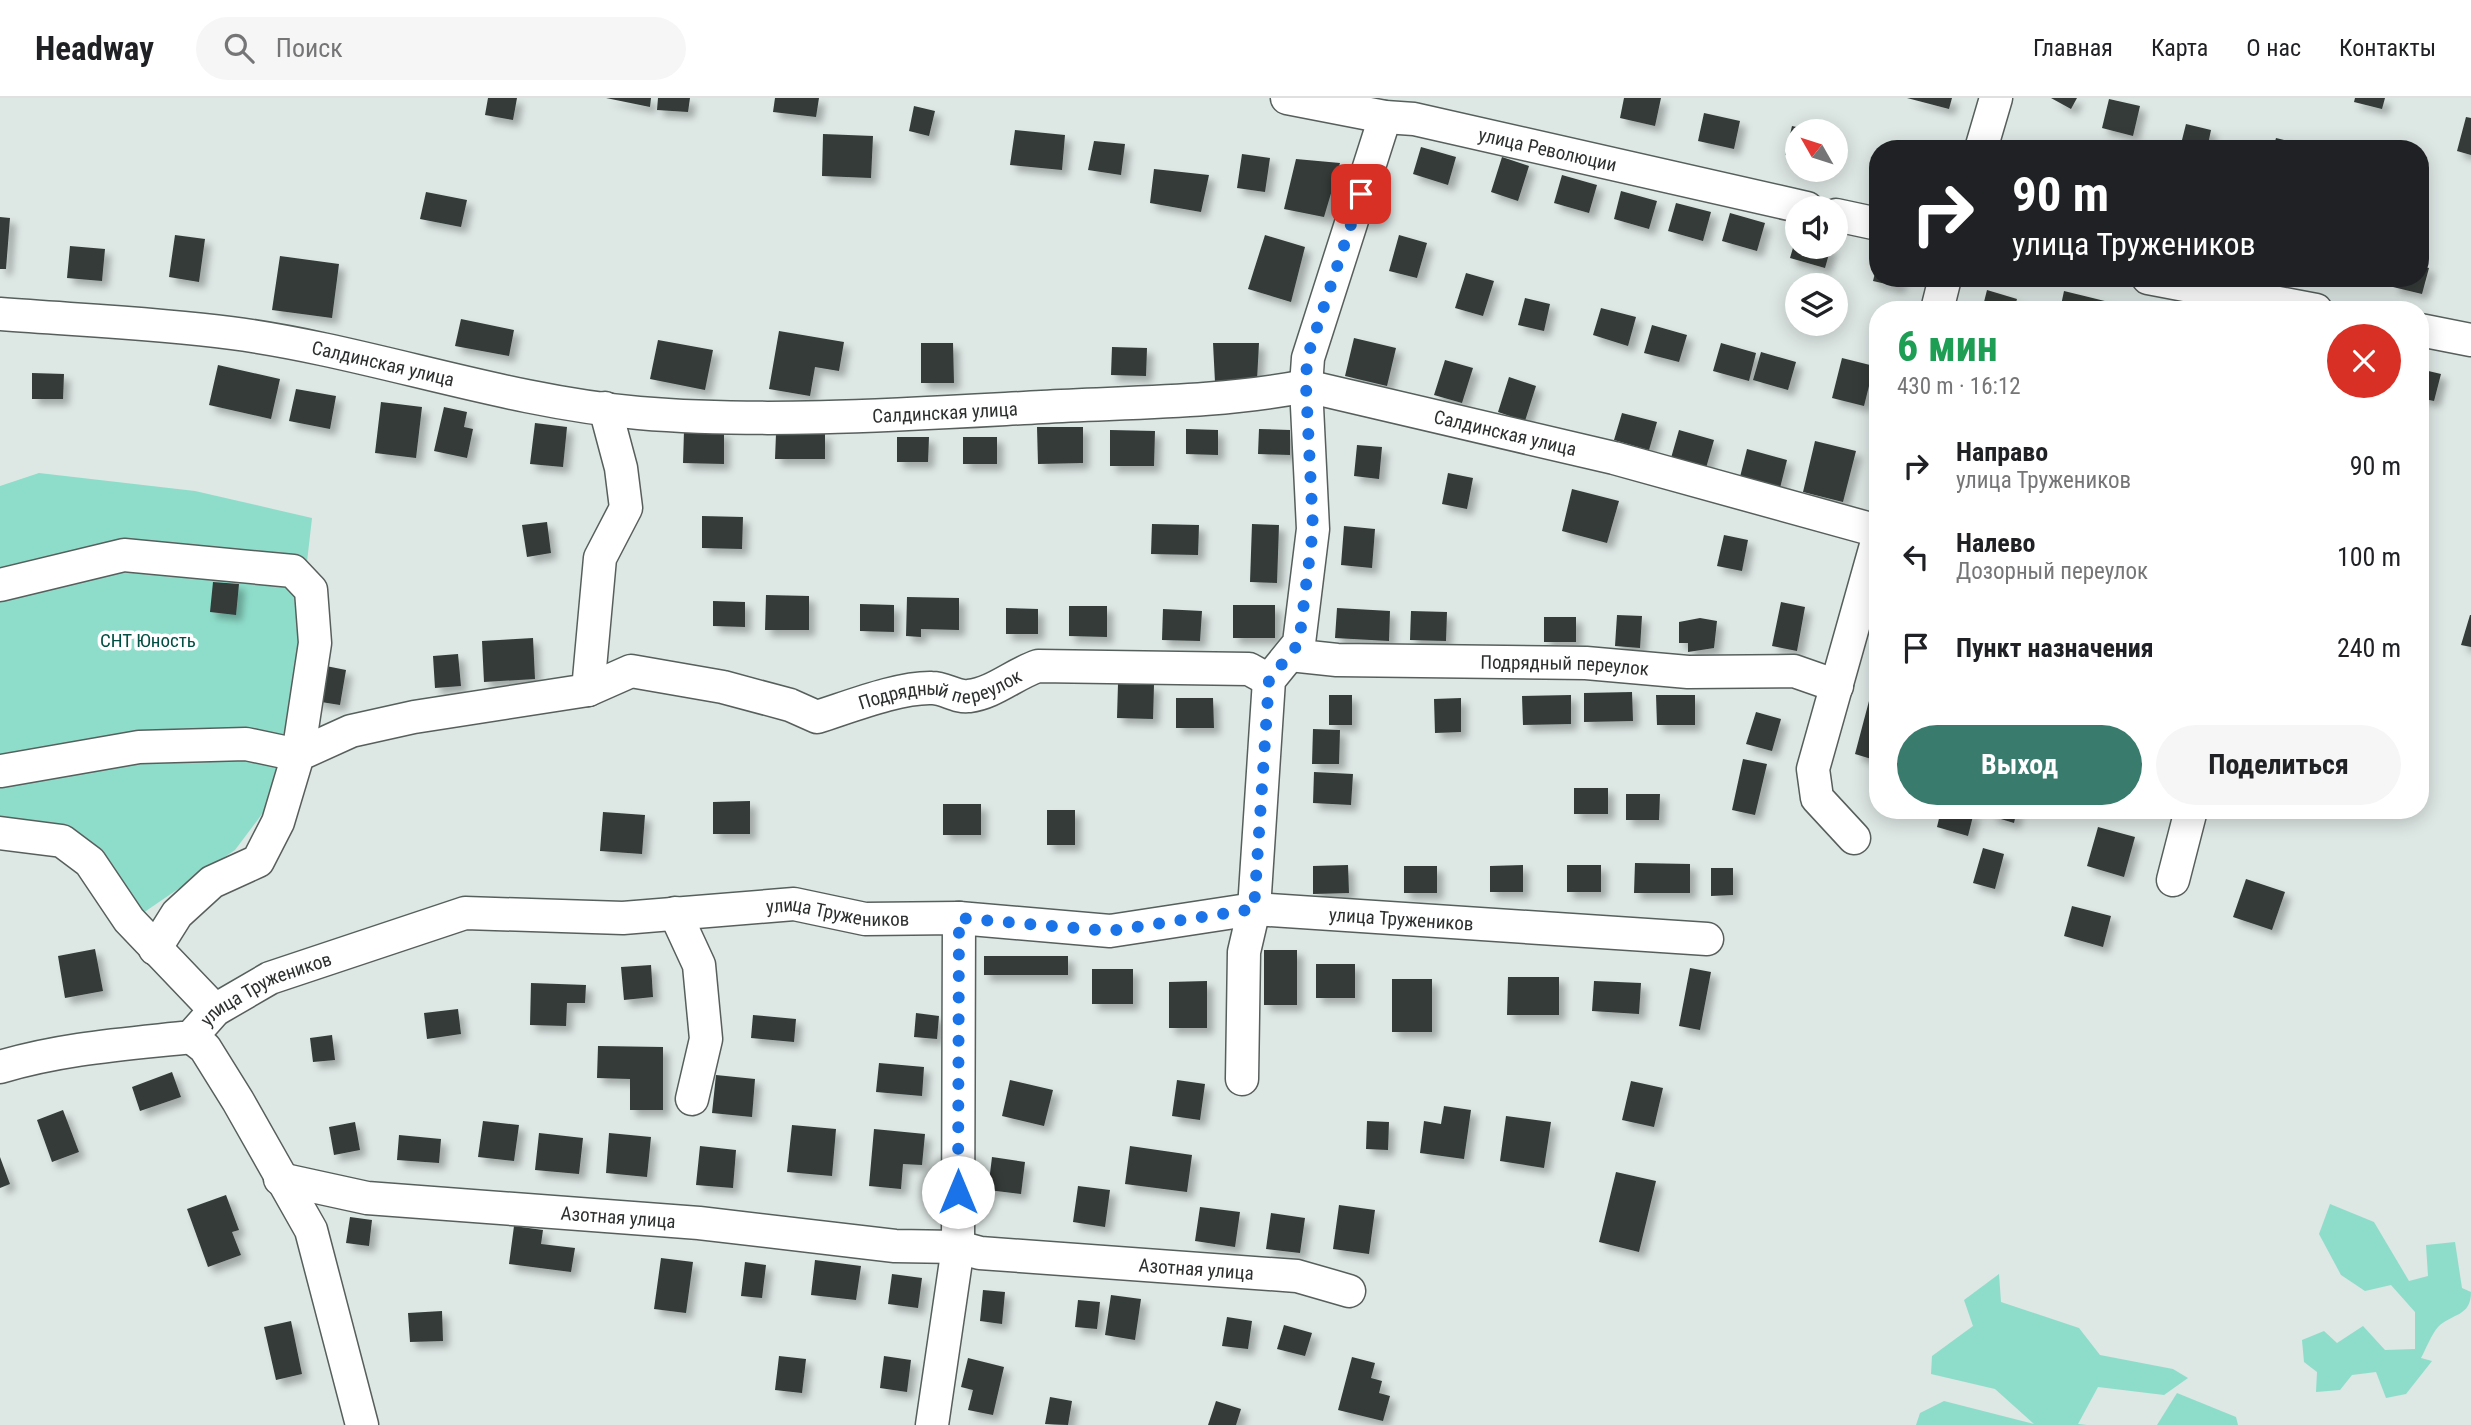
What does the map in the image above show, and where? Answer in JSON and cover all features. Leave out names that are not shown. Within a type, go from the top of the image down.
[{"type":"street","name":"улица Революции","points":[[1287,98],[1407,111],[1785,203]]},
{"type":"street","points":[[1984,140],[1996,98]]},
{"type":"street","points":[[1242,1079],[1244,952],[1254,909],[1269,680],[1299,643],[1313,529],[1307,358],[1407,111]]},
{"type":"street","points":[[1848,218],[1869,222]]},
{"type":"street","points":[[2195,287],[2267,301]]},
{"type":"street","name":"Салдинская улица","points":[[0,314],[231,333],[410,368],[533,397],[639,413],[778,416],[1256,396],[1306,386],[1614,458],[1869,529]]},
{"type":"street","points":[[2429,332],[2471,340]]},
{"type":"street","points":[[1,771],[139,747],[246,744],[298,755],[363,728],[589,691],[600,558],[626,508],[621,468],[605,408]]},
{"type":"street","points":[[0,586],[124,555],[293,571],[312,590],[315,643],[298,755],[278,822],[258,861],[212,883],[177,915],[155,949]]},
{"type":"street","points":[[1854,838],[1817,798],[1813,769],[1869,570]]},
{"type":"street","name":"Подрядный переулок","points":[[1290,655],[1337,660],[1586,663],[1688,672],[1794,671],[1837,686]]},
{"type":"street","name":"Подрядный переулок","points":[[589,691],[631,671],[723,687],[790,705],[817,717],[881,697],[933,687],[966,697],[989,691],[1016,673],[1038,666],[1249,669],[1269,680]]},
{"type":"street","points":[[2173,880],[2189,819]]},
{"type":"street","points":[[0,833],[62,841],[90,862],[129,920],[215,1010]]},
{"type":"street","name":"улица Тружеников","points":[[0,1067],[39,1055],[191,1037],[215,1010],[270,978],[466,913],[623,918],[794,904],[865,919],[959,918],[1110,931],[1254,909],[1707,939]]},
{"type":"street","points":[[675,914],[699,965],[706,1039],[692,1099]]},
{"type":"street","points":[[932,1425],[958,1247],[959,918]]},
{"type":"street","points":[[191,1037],[205,1048],[232,1091],[311,1230],[362,1425]]},
{"type":"street","name":"Азотная улица","points":[[280,1179],[366,1198],[699,1223],[895,1246],[958,1247],[980,1252],[1297,1276],[1349,1291]]},
{"type":"green space","name":"СНТ Юность","points":[[39,473],[195,491],[312,518],[291,702],[271,802],[235,850],[143,913],[84,839],[0,821],[0,486]]},
{"type":"green space","points":[[2330,1204],[2374,1222],[2409,1281],[2428,1276],[2426,1245],[2455,1242],[2462,1288],[2471,1292],[2470,1300],[2460,1314],[2435,1330],[2421,1358],[2432,1361],[2406,1394],[2386,1398],[2376,1372],[2352,1375],[2340,1390],[2316,1392],[2317,1372],[2304,1362],[2302,1340],[2324,1331],[2337,1343],[2363,1326],[2385,1350],[2415,1349],[2415,1312],[2391,1285],[2365,1291],[2341,1275],[2319,1234]]},
{"type":"green space","points":[[1999,1274],[2001,1302],[2079,1328],[2100,1355],[2173,1369],[2188,1378],[2164,1395],[2098,1387],[2078,1424],[2087,1425],[1916,1425],[1920,1413],[1944,1401],[2034,1424],[1995,1389],[1931,1374],[1932,1356],[1973,1326],[1964,1300]]},
{"type":"green space","points":[[2177,1393],[2236,1417],[2238,1425],[2157,1425]]},
{"type":"building","points":[[488,98],[517,98],[513,120],[485,115]]},
{"type":"building","points":[[606,98],[651,98],[650,107]]},
{"type":"building","points":[[658,98],[690,98],[688,112],[657,110]]},
{"type":"building","points":[[775,98],[819,98],[816,117],[773,112]]},
{"type":"building","points":[[1624,98],[1661,98],[1655,126],[1620,118]]},
{"type":"building","points":[[1907,98],[1952,98],[1949,109]]},
{"type":"building","points":[[2051,98],[2077,98],[2071,109]]},
{"type":"building","points":[[2355,98],[2385,98],[2382,109],[2354,102]]},
{"type":"building","points":[[2109,99],[2140,106],[2133,136],[2102,128]]},
{"type":"building","points":[[914,106],[935,111],[929,136],[909,131]]},
{"type":"building","points":[[1704,113],[1740,121],[1734,149],[1698,141]]},
{"type":"building","points":[[2466,117],[2471,118],[2471,155],[2457,151]]},
{"type":"building","points":[[2186,124],[2211,130],[2209,140],[2182,140]]},
{"type":"building","points":[[1015,130],[1065,135],[1062,170],[1010,165]]},
{"type":"building","points":[[823,134],[873,136],[871,178],[822,176]]},
{"type":"building","points":[[1094,141],[1125,144],[1121,175],[1088,170]]},
{"type":"building","points":[[1421,147],[1456,157],[1448,185],[1413,174]]},
{"type":"building","points":[[1242,154],[1270,158],[1265,192],[1237,188]]},
{"type":"building","points":[[1502,157],[1529,166],[1518,201],[1491,192]]},
{"type":"building","points":[[1296,159],[1340,163],[1324,217],[1284,209]]},
{"type":"building","points":[[1154,169],[1209,175],[1201,212],[1150,203]]},
{"type":"building","points":[[1562,175],[1597,185],[1589,213],[1554,203]]},
{"type":"building","points":[[1621,191],[1657,201],[1649,229],[1614,219]]},
{"type":"building","points":[[426,192],[467,200],[461,227],[420,219]]},
{"type":"building","points":[[1676,203],[1711,212],[1703,241],[1668,231]]},
{"type":"building","points":[[1730,213],[1765,223],[1757,251],[1722,241]]},
{"type":"building","points":[[0,217],[10,218],[6,269],[0,269]]},
{"type":"building","points":[[175,235],[205,239],[199,282],[169,277]]},
{"type":"building","points":[[1265,235],[1305,247],[1291,302],[1248,289]]},
{"type":"building","points":[[1399,235],[1427,243],[1417,278],[1389,271]]},
{"type":"building","points":[[70,246],[105,249],[102,281],[67,278]]},
{"type":"building","points":[[280,256],[339,264],[332,318],[272,310]]},
{"type":"building","points":[[1794,259],[1828,259],[1825,268]]},
{"type":"building","points":[[1466,273],[1494,281],[1483,316],[1455,308]]},
{"type":"building","points":[[2393,287],[2424,287],[2422,294]]},
{"type":"building","points":[[1987,290],[2017,299],[2016,301],[1984,301]]},
{"type":"building","points":[[2064,291],[2105,301],[2062,301]]},
{"type":"building","points":[[1525,298],[1550,304],[1544,331],[1518,325]]},
{"type":"building","points":[[1601,308],[1636,317],[1628,346],[1593,335]]},
{"type":"building","points":[[461,319],[514,330],[509,356],[455,346]]},
{"type":"building","points":[[1652,325],[1687,335],[1679,362],[1644,353]]},
{"type":"building","points":[[779,331],[844,342],[839,371],[815,367],[810,396],[769,389]]},
{"type":"building","points":[[1354,338],[1396,348],[1387,386],[1345,376]]},
{"type":"building","points":[[658,340],[713,350],[705,390],[650,379]]},
{"type":"building","points":[[921,343],[953,343],[954,383],[921,383]]},
{"type":"building","points":[[1213,343],[1259,343],[1257,380],[1215,382]]},
{"type":"building","points":[[1721,343],[1756,353],[1749,381],[1713,371]]},
{"type":"building","points":[[1112,347],[1147,348],[1146,376],[1111,375]]},
{"type":"building","points":[[1761,352],[1796,362],[1788,390],[1753,380]]},
{"type":"building","points":[[1842,358],[1869,365],[1869,386],[1864,406],[1832,398]]},
{"type":"building","points":[[1445,360],[1473,368],[1462,403],[1434,395]]},
{"type":"building","points":[[218,365],[280,379],[271,419],[209,405]]},
{"type":"building","points":[[2429,371],[2441,374],[2434,401],[2429,400]]},
{"type":"building","points":[[32,373],[64,374],[63,399],[32,399]]},
{"type":"building","points":[[1509,377],[1536,386],[1525,421],[1498,412]]},
{"type":"building","points":[[296,389],[336,396],[330,429],[289,421]]},
{"type":"building","points":[[381,402],[422,407],[416,458],[375,453]]},
{"type":"building","points":[[444,407],[467,412],[464,427],[473,429],[467,458],[434,451]]},
{"type":"building","points":[[1622,413],[1657,422],[1649,450],[1614,440]]},
{"type":"building","points":[[535,423],[567,427],[563,467],[530,464]]},
{"type":"building","points":[[1037,427],[1083,427],[1083,463],[1038,464]]},
{"type":"building","points":[[1186,429],[1218,430],[1218,455],[1186,454]]},
{"type":"building","points":[[1259,429],[1290,430],[1290,455],[1258,454]]},
{"type":"building","points":[[1110,430],[1155,431],[1154,466],[1110,466]]},
{"type":"building","points":[[1679,430],[1714,440],[1706,468],[1671,458]]},
{"type":"building","points":[[684,431],[724,432],[724,464],[683,463]]},
{"type":"building","points":[[776,434],[825,434],[825,459],[775,459]]},
{"type":"building","points":[[897,437],[929,437],[928,462],[897,462]]},
{"type":"building","points":[[963,437],[997,437],[997,464],[963,464]]},
{"type":"building","points":[[1815,441],[1856,451],[1843,502],[1803,492]]},
{"type":"building","points":[[1357,445],[1382,447],[1379,479],[1354,476]]},
{"type":"building","points":[[1747,449],[1787,460],[1779,492],[1739,481]]},
{"type":"building","points":[[1448,473],[1473,478],[1467,509],[1442,504]]},
{"type":"building","points":[[1572,489],[1619,501],[1607,543],[1562,531]]},
{"type":"building","points":[[702,516],[743,517],[742,549],[702,548]]},
{"type":"building","points":[[547,522],[551,553],[527,557],[522,525]]},
{"type":"building","points":[[1152,524],[1199,525],[1198,555],[1151,554]]},
{"type":"building","points":[[1252,524],[1279,525],[1277,583],[1250,582]]},
{"type":"building","points":[[1344,526],[1375,529],[1372,568],[1341,565]]},
{"type":"building","points":[[1724,535],[1748,540],[1742,571],[1717,566]]},
{"type":"building","points":[[213,582],[239,584],[236,615],[210,612]]},
{"type":"building","points":[[766,595],[809,596],[809,630],[765,630]]},
{"type":"building","points":[[907,597],[959,598],[959,630],[921,629],[921,637],[906,636]]},
{"type":"building","points":[[713,601],[745,602],[745,627],[713,626]]},
{"type":"building","points":[[1781,602],[1805,607],[1797,651],[1772,646]]},
{"type":"building","points":[[860,604],[894,605],[894,632],[860,631]]},
{"type":"building","points":[[1233,605],[1275,605],[1275,638],[1233,638]]},
{"type":"building","points":[[1069,606],[1107,606],[1107,637],[1069,636]]},
{"type":"building","points":[[1006,608],[1038,609],[1038,634],[1006,634]]},
{"type":"building","points":[[1337,608],[1390,611],[1389,641],[1335,638]]},
{"type":"building","points":[[1163,609],[1202,611],[1200,641],[1162,640]]},
{"type":"building","points":[[1411,611],[1447,612],[1446,641],[1410,640]]},
{"type":"building","points":[[1617,615],[1642,616],[1640,648],[1615,646]]},
{"type":"building","points":[[2471,615],[2471,647],[2461,645]]},
{"type":"building","points":[[1544,617],[1576,617],[1576,642],[1544,642]]},
{"type":"building","points":[[1700,618],[1717,621],[1714,648],[1688,652],[1688,643],[1679,643],[1679,622]]},
{"type":"building","points":[[533,638],[535,679],[484,682],[482,641]]},
{"type":"building","points":[[458,654],[461,686],[435,688],[433,656]]},
{"type":"building","points":[[321,665],[346,670],[340,705],[315,701]]},
{"type":"building","points":[[1118,684],[1154,685],[1153,719],[1117,718]]},
{"type":"building","points":[[1632,692],[1633,721],[1584,722],[1584,693]]},
{"type":"building","points":[[1329,695],[1352,695],[1352,725],[1329,725]]},
{"type":"building","points":[[1571,695],[1571,724],[1523,725],[1522,696]]},
{"type":"building","points":[[1656,695],[1695,695],[1695,725],[1657,725]]},
{"type":"building","points":[[1176,698],[1213,698],[1214,728],[1176,728]]},
{"type":"building","points":[[1461,698],[1461,732],[1435,733],[1434,699]]},
{"type":"building","points":[[1869,701],[1869,758],[1855,754]]},
{"type":"building","points":[[1756,712],[1781,719],[1772,751],[1746,744]]},
{"type":"building","points":[[1313,729],[1340,730],[1339,764],[1312,764]]},
{"type":"building","points":[[1743,759],[1767,764],[1755,815],[1732,810]]},
{"type":"building","points":[[1314,772],[1353,774],[1351,805],[1313,803]]},
{"type":"building","points":[[1574,788],[1608,788],[1608,814],[1574,814]]},
{"type":"building","points":[[1626,794],[1660,794],[1659,820],[1626,820]]},
{"type":"building","points":[[750,801],[750,834],[713,834],[713,802]]},
{"type":"building","points":[[943,804],[981,804],[981,835],[943,835]]},
{"type":"building","points":[[1047,810],[1075,810],[1075,845],[1047,845]]},
{"type":"building","points":[[603,812],[645,815],[642,854],[600,851]]},
{"type":"building","points":[[1939,819],[1972,819],[1968,836],[1937,827]]},
{"type":"building","points":[[2098,827],[2135,837],[2124,877],[2087,866]]},
{"type":"building","points":[[1983,848],[2004,854],[1995,889],[1973,883]]},
{"type":"building","points":[[1635,863],[1690,864],[1690,893],[1634,893]]},
{"type":"building","points":[[1348,865],[1349,893],[1313,894],[1313,866]]},
{"type":"building","points":[[1523,865],[1523,892],[1490,892],[1490,866]]},
{"type":"building","points":[[1567,865],[1601,865],[1601,892],[1567,892]]},
{"type":"building","points":[[1404,866],[1437,866],[1437,893],[1404,893]]},
{"type":"building","points":[[1711,868],[1733,868],[1733,895],[1711,896]]},
{"type":"building","points":[[2246,879],[2285,892],[2272,930],[2233,917]]},
{"type":"building","points":[[2072,906],[2111,916],[2103,947],[2064,936]]},
{"type":"building","points":[[95,949],[103,991],[65,998],[58,956]]},
{"type":"building","points":[[1264,950],[1297,950],[1297,1005],[1264,1005]]},
{"type":"building","points":[[984,956],[1068,956],[1068,975],[984,975]]},
{"type":"building","points":[[1316,964],[1355,964],[1355,998],[1316,998]]},
{"type":"building","points":[[651,965],[653,997],[624,1000],[621,967]]},
{"type":"building","points":[[1690,968],[1711,972],[1700,1030],[1679,1026]]},
{"type":"building","points":[[1092,969],[1133,969],[1133,1004],[1092,1004]]},
{"type":"building","points":[[1508,977],[1559,977],[1559,1015],[1507,1015]]},
{"type":"building","points":[[1392,979],[1432,979],[1432,1032],[1392,1032]]},
{"type":"building","points":[[1207,981],[1207,1028],[1169,1028],[1169,982]]},
{"type":"building","points":[[1594,981],[1641,983],[1639,1014],[1592,1011]]},
{"type":"building","points":[[531,983],[586,985],[585,1003],[567,1003],[566,1026],[530,1025]]},
{"type":"building","points":[[458,1009],[461,1034],[427,1039],[424,1013]]},
{"type":"building","points":[[916,1013],[939,1016],[937,1039],[914,1037]]},
{"type":"building","points":[[753,1015],[796,1019],[794,1042],[751,1038]]},
{"type":"building","points":[[332,1035],[335,1060],[313,1062],[310,1038]]},
{"type":"building","points":[[598,1046],[663,1047],[663,1110],[630,1110],[630,1079],[597,1078]]},
{"type":"building","points":[[879,1063],[924,1067],[922,1096],[876,1092]]},
{"type":"building","points":[[172,1072],[181,1097],[140,1111],[132,1087]]},
{"type":"building","points":[[716,1075],[755,1079],[752,1117],[712,1113]]},
{"type":"building","points":[[1010,1080],[1053,1090],[1044,1126],[1002,1116]]},
{"type":"building","points":[[1177,1080],[1205,1084],[1200,1120],[1172,1116]]},
{"type":"building","points":[[1631,1081],[1663,1088],[1654,1127],[1622,1120]]},
{"type":"building","points":[[1444,1106],[1471,1110],[1464,1159],[1420,1153],[1424,1121],[1441,1124]]},
{"type":"building","points":[[63,1110],[79,1152],[52,1162],[37,1120]]},
{"type":"building","points":[[1506,1116],[1551,1122],[1544,1168],[1500,1161]]},
{"type":"building","points":[[483,1121],[519,1125],[514,1161],[478,1157]]},
{"type":"building","points":[[1367,1121],[1389,1122],[1388,1150],[1366,1149]]},
{"type":"building","points":[[355,1122],[360,1150],[334,1155],[329,1127]]},
{"type":"building","points":[[792,1125],[836,1129],[832,1176],[787,1172]]},
{"type":"building","points":[[874,1129],[925,1134],[922,1165],[903,1164],[901,1189],[869,1186]]},
{"type":"building","points":[[539,1133],[583,1138],[579,1174],[535,1170]]},
{"type":"building","points":[[609,1133],[651,1137],[647,1177],[606,1173]]},
{"type":"building","points":[[399,1135],[441,1139],[439,1163],[397,1160]]},
{"type":"building","points":[[700,1146],[736,1150],[733,1188],[696,1185]]},
{"type":"building","points":[[1130,1146],[1192,1155],[1187,1192],[1125,1184]]},
{"type":"building","points":[[0,1157],[10,1184],[0,1188]]},
{"type":"building","points":[[992,1157],[1025,1162],[1021,1194],[988,1190]]},
{"type":"building","points":[[1616,1172],[1656,1181],[1639,1252],[1599,1242]]},
{"type":"building","points":[[1078,1186],[1110,1190],[1105,1227],[1073,1222]]},
{"type":"building","points":[[226,1195],[239,1230],[232,1232],[241,1255],[208,1267],[187,1209]]},
{"type":"building","points":[[1339,1205],[1375,1210],[1369,1254],[1333,1249]]},
{"type":"building","points":[[1200,1207],[1240,1212],[1235,1247],[1195,1241]]},
{"type":"building","points":[[1271,1213],[1305,1218],[1300,1253],[1266,1249]]},
{"type":"building","points":[[350,1217],[372,1220],[369,1246],[346,1243]]},
{"type":"building","points":[[514,1226],[543,1230],[541,1244],[575,1248],[571,1272],[509,1264]]},
{"type":"building","points":[[661,1258],[693,1262],[686,1313],[654,1309]]},
{"type":"building","points":[[815,1260],[861,1266],[856,1300],[811,1295]]},
{"type":"building","points":[[745,1262],[766,1265],[762,1298],[741,1296]]},
{"type":"building","points":[[892,1274],[922,1278],[918,1308],[888,1304]]},
{"type":"building","points":[[983,1290],[1005,1292],[1002,1324],[980,1321]]},
{"type":"building","points":[[1111,1295],[1141,1299],[1135,1340],[1105,1335]]},
{"type":"building","points":[[1078,1300],[1100,1302],[1097,1329],[1075,1327]]},
{"type":"building","points":[[442,1311],[443,1341],[410,1342],[408,1313]]},
{"type":"building","points":[[1227,1317],[1252,1321],[1248,1349],[1222,1346]]},
{"type":"building","points":[[291,1321],[302,1374],[276,1380],[264,1327]]},
{"type":"building","points":[[1284,1325],[1312,1333],[1305,1356],[1277,1349]]},
{"type":"building","points":[[779,1356],[806,1359],[802,1393],[775,1390]]},
{"type":"building","points":[[884,1356],[911,1360],[907,1392],[880,1388]]},
{"type":"building","points":[[1352,1357],[1375,1363],[1371,1378],[1382,1381],[1379,1393],[1390,1396],[1383,1421],[1338,1410]]},
{"type":"building","points":[[968,1358],[1004,1367],[993,1415],[968,1410],[973,1390],[961,1387]]},
{"type":"building","points":[[1050,1397],[1072,1401],[1068,1425],[1045,1424]]},
{"type":"building","points":[[1216,1401],[1241,1409],[1236,1425],[1208,1425]]},
{"type":"route","points":[[958,1192],[959,918],[1110,931],[1254,909],[1269,680],[1299,643],[1313,529],[1307,358],[1361,194]]}]
